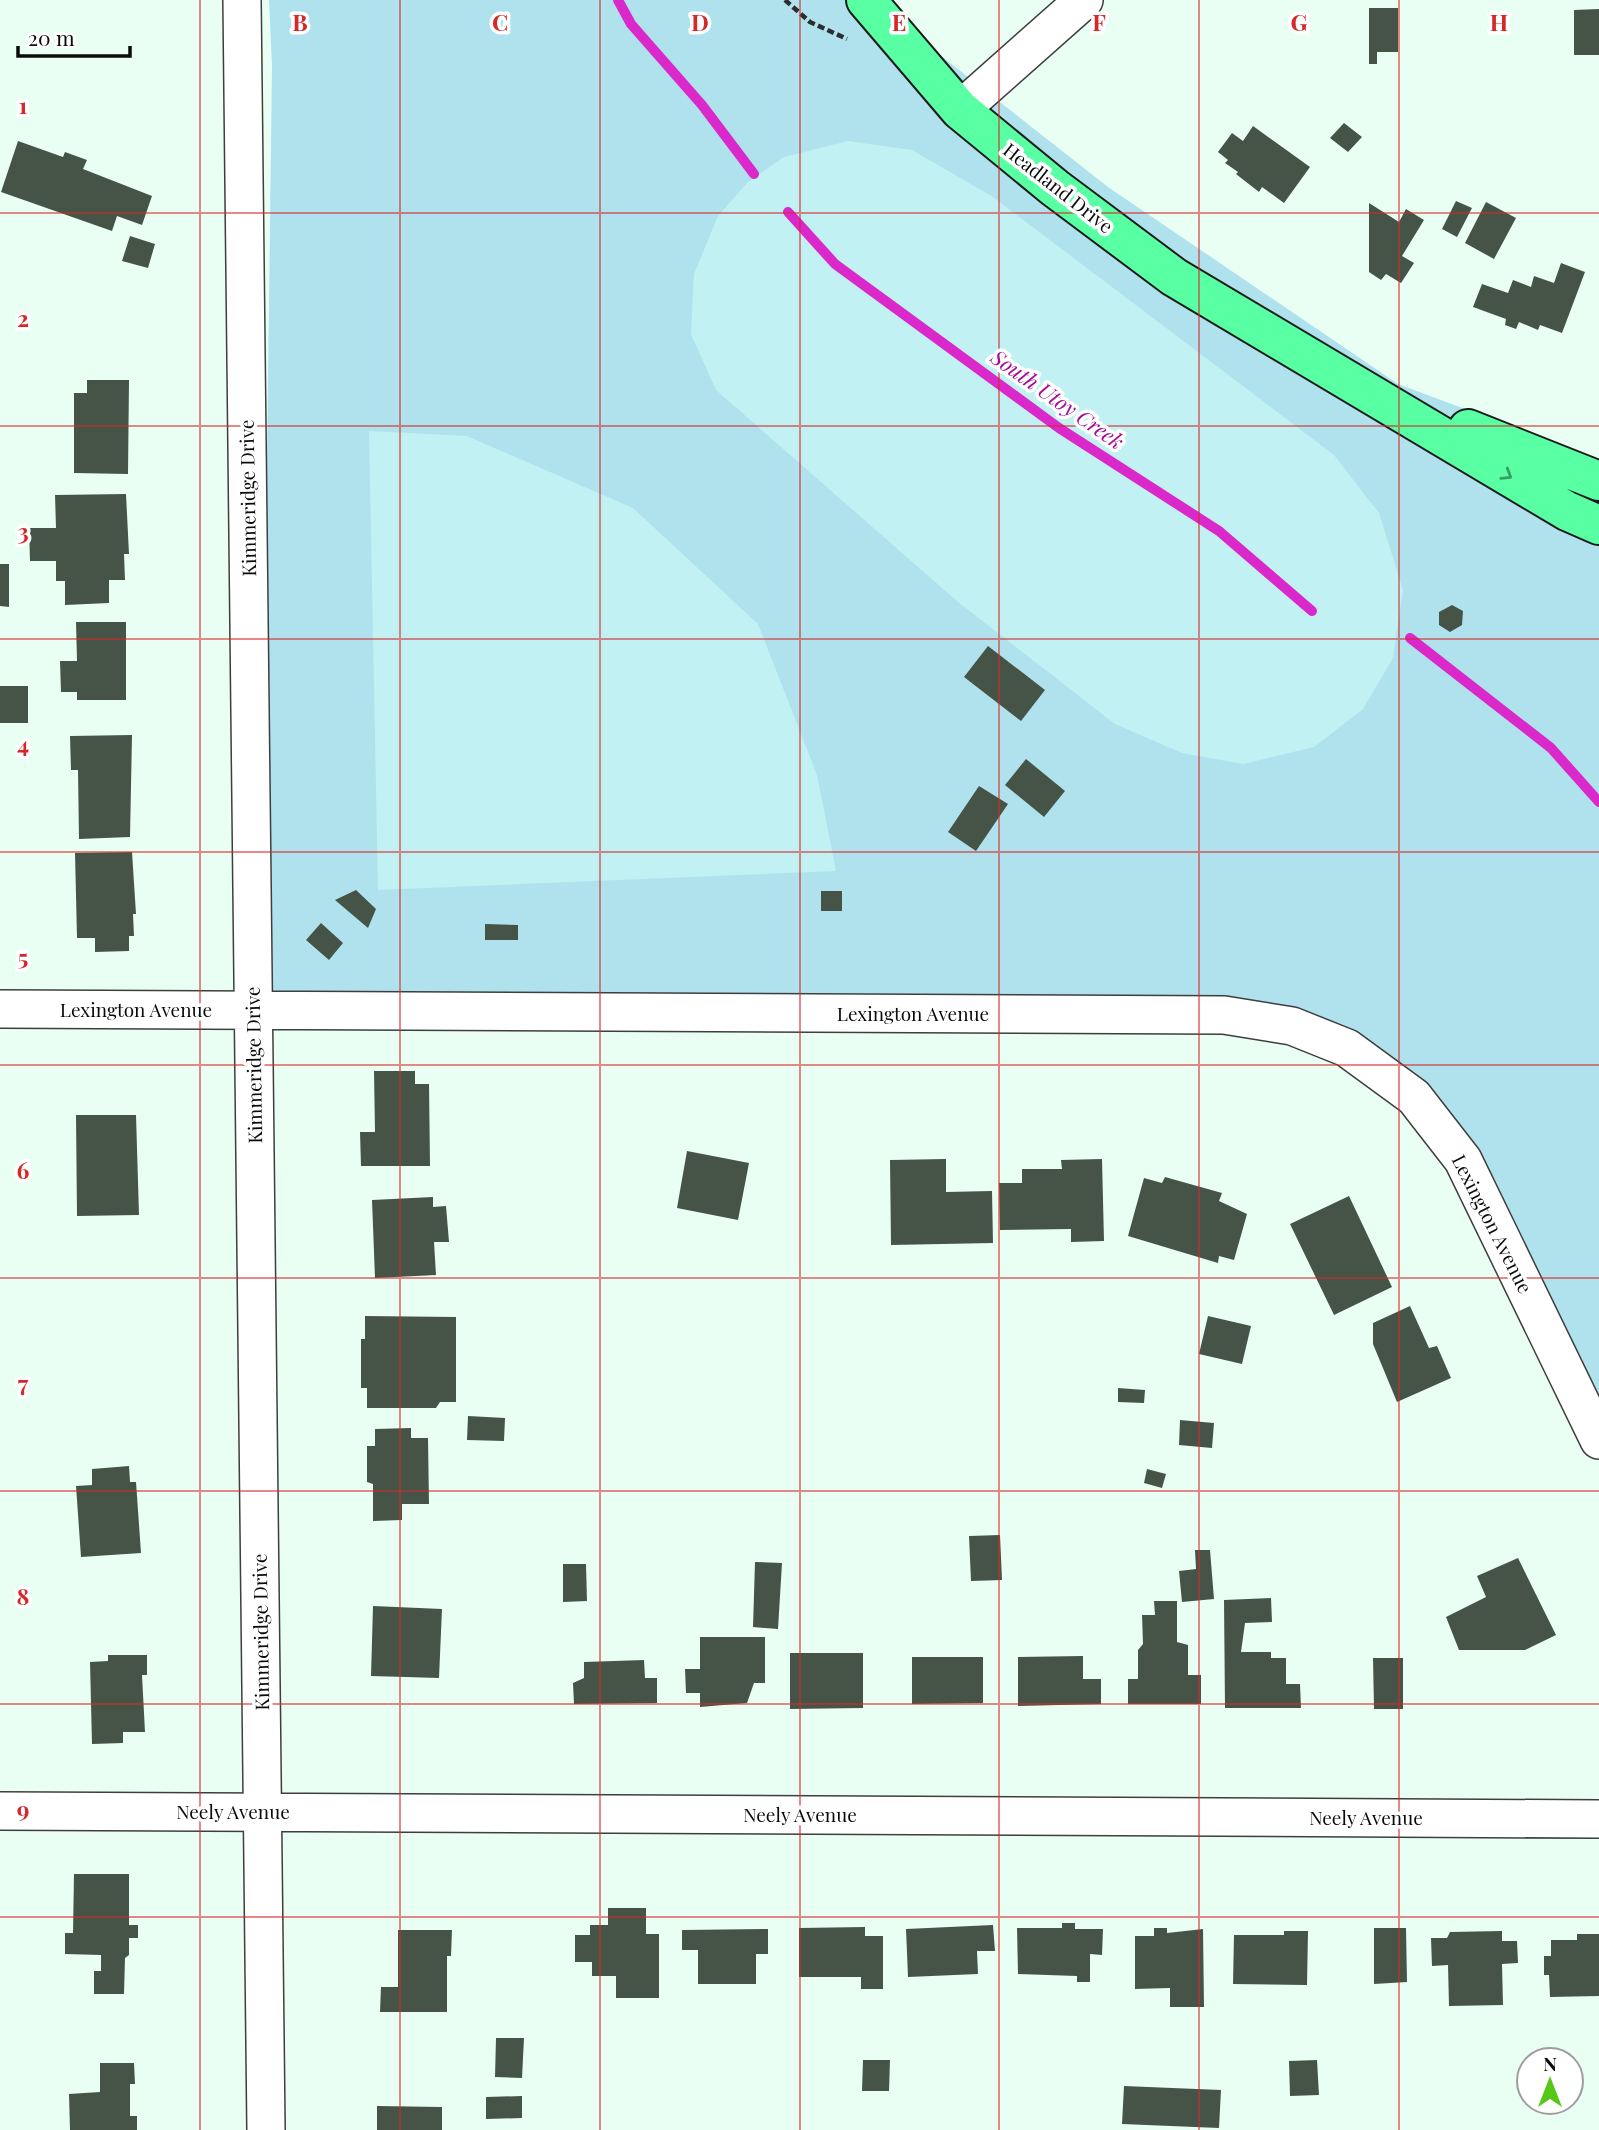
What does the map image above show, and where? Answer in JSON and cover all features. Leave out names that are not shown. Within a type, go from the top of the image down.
[{"type":"main road","name":"Headland Drive","points":[[866,0],[960,110],[1055,188],[1174,278],[1279,342],[1464,447],[1567,511],[1599,525]]},
{"type":"main road","name":"Headland Drive","points":[[1279,342],[1444,419],[1599,481]]},
{"type":"street","name":"Kimmeridge Drive","points":[[242,0],[266,2130]]},
{"type":"street","points":[[960,110],[1084,0]]},
{"type":"street","name":"Lexington Avenue","points":[[0,1009],[1224,1015],[1292,1026],[1347,1048],[1414,1097],[1462,1160],[1599,1440]]},
{"type":"street","name":"Neely Avenue","points":[[0,1811],[1599,1819]]},
{"type":"shaded area","points":[[269,0],[882,0],[894,19],[1108,187],[1398,384],[1599,459],[1599,1443],[1462,1146],[1326,1025],[260,1013],[272,66]]},
{"type":"shaded area","points":[[848,141],[912,150],[993,197],[1334,455],[1379,513],[1403,590],[1393,658],[1363,709],[1314,747],[1243,764],[1182,753],[1115,724],[958,602],[716,390],[691,334],[694,274],[718,216],[748,182],[784,157]]},
{"type":"shaded area","points":[[369,431],[467,436],[633,508],[758,624],[817,775],[836,871],[378,890]]},
{"type":"building","points":[[1369,8],[1398,8],[1398,52],[1377,52],[1377,64],[1369,64]]},
{"type":"building","points":[[1599,9],[1599,55],[1574,55],[1574,10]]},
{"type":"building","points":[[1344,123],[1362,137],[1348,152],[1330,138]]},
{"type":"building","points":[[1253,126],[1310,167],[1284,203],[1262,187],[1259,192],[1236,174],[1238,172],[1225,163],[1228,160],[1218,152],[1232,133],[1243,141]]},
{"type":"building","points":[[18,141],[63,157],[65,152],[87,160],[83,169],[152,196],[142,225],[117,216],[112,231],[1,192]]},
{"type":"building","points":[[1456,201],[1472,208],[1457,237],[1442,229]]},
{"type":"building","points":[[1486,202],[1516,218],[1494,259],[1465,243]]},
{"type":"building","points":[[1369,203],[1399,222],[1406,209],[1424,220],[1402,256],[1414,263],[1401,283],[1386,274],[1381,280],[1369,272]]},
{"type":"building","points":[[130,236],[155,244],[148,268],[122,261]]},
{"type":"building","points":[[1561,263],[1585,272],[1562,333],[1540,325],[1538,330],[1519,322],[1516,329],[1505,325],[1506,319],[1473,307],[1482,284],[1508,293],[1513,280],[1531,287],[1534,276],[1554,283]]},
{"type":"building","points":[[87,380],[129,380],[128,474],[74,473],[74,393],[87,393]]},
{"type":"building","points":[[126,494],[129,554],[124,554],[125,580],[109,580],[109,603],[65,605],[65,581],[56,581],[56,561],[30,561],[29,528],[56,528],[55,495]]},
{"type":"building","points":[[0,564],[9,564],[9,607],[0,606]]},
{"type":"building","points":[[1452,605],[1463,611],[1462,625],[1450,632],[1439,625],[1439,612]]},
{"type":"building","points":[[76,622],[126,622],[126,700],[77,700],[77,692],[61,692],[60,661],[77,661]]},
{"type":"building","points":[[988,646],[1045,690],[1021,721],[964,677]]},
{"type":"building","points":[[0,686],[28,686],[28,723],[0,723]]},
{"type":"building","points":[[132,735],[130,837],[79,839],[78,770],[71,770],[70,736]]},
{"type":"building","points":[[1026,759],[1065,791],[1044,817],[1005,785]]},
{"type":"building","points":[[979,786],[1008,804],[976,851],[948,832]]},
{"type":"building","points":[[132,852],[136,914],[133,914],[134,936],[129,936],[129,951],[95,952],[95,938],[77,938],[75,853]]},
{"type":"building","points":[[356,890],[376,909],[368,928],[335,900]]},
{"type":"building","points":[[821,891],[842,891],[842,911],[821,911]]},
{"type":"building","points":[[321,923],[343,943],[329,960],[306,940]]},
{"type":"building","points":[[485,924],[518,925],[518,940],[485,940]]},
{"type":"building","points":[[374,1071],[415,1071],[415,1084],[429,1084],[430,1166],[361,1166],[360,1132],[375,1132]]},
{"type":"building","points":[[76,1115],[136,1115],[139,1215],[77,1216]]},
{"type":"building","points":[[687,1151],[749,1163],[738,1220],[677,1208]]},
{"type":"building","points":[[946,1159],[946,1192],[992,1191],[993,1243],[891,1245],[890,1160]]},
{"type":"building","points":[[1102,1159],[1104,1241],[1071,1242],[1071,1229],[1000,1230],[999,1183],[1022,1183],[1022,1169],[1062,1169],[1061,1160]]},
{"type":"building","points":[[1165,1177],[1222,1193],[1219,1201],[1247,1214],[1234,1260],[1219,1256],[1218,1263],[1128,1236],[1144,1178],[1162,1183]]},
{"type":"building","points":[[1349,1196],[1392,1287],[1334,1315],[1290,1224]]},
{"type":"building","points":[[433,1197],[433,1207],[446,1206],[449,1242],[434,1242],[436,1275],[375,1278],[372,1200]]},
{"type":"building","points":[[1410,1306],[1429,1348],[1437,1346],[1451,1378],[1397,1402],[1373,1344],[1373,1323]]},
{"type":"building","points":[[365,1316],[456,1317],[456,1402],[440,1402],[436,1408],[367,1408],[367,1388],[361,1388],[361,1339],[365,1339]]},
{"type":"building","points":[[1208,1316],[1251,1326],[1242,1364],[1199,1354]]},
{"type":"building","points":[[1118,1388],[1145,1390],[1144,1403],[1118,1402]]},
{"type":"building","points":[[468,1416],[505,1418],[504,1441],[467,1440]]},
{"type":"building","points":[[1180,1420],[1214,1423],[1212,1448],[1179,1445]]},
{"type":"building","points":[[411,1428],[411,1438],[428,1438],[429,1504],[402,1504],[402,1520],[373,1521],[373,1484],[367,1482],[367,1446],[375,1446],[375,1429]]},
{"type":"building","points":[[129,1466],[130,1482],[136,1482],[141,1553],[81,1557],[76,1486],[92,1485],[92,1469]]},
{"type":"building","points":[[1147,1469],[1166,1474],[1162,1488],[1144,1483]]},
{"type":"building","points":[[1000,1535],[1002,1580],[971,1581],[969,1536]]},
{"type":"building","points":[[1195,1550],[1210,1550],[1214,1599],[1182,1602],[1179,1571],[1196,1569]]},
{"type":"building","points":[[1518,1558],[1556,1635],[1525,1650],[1459,1650],[1446,1617],[1486,1597],[1477,1576]]},
{"type":"building","points":[[755,1562],[782,1563],[778,1629],[753,1627]]},
{"type":"building","points":[[563,1564],[586,1564],[587,1601],[563,1602]]},
{"type":"building","points":[[1271,1598],[1272,1622],[1245,1623],[1241,1652],[1271,1652],[1271,1658],[1286,1658],[1286,1684],[1300,1684],[1301,1708],[1225,1708],[1224,1600]]},
{"type":"building","points":[[1154,1601],[1177,1601],[1177,1642],[1188,1645],[1188,1675],[1201,1675],[1201,1704],[1128,1704],[1128,1679],[1138,1679],[1138,1650],[1143,1644],[1142,1615],[1155,1615]]},
{"type":"building","points":[[373,1606],[442,1609],[439,1678],[371,1676]]},
{"type":"building","points":[[700,1637],[765,1637],[765,1683],[754,1683],[747,1703],[700,1707],[700,1693],[686,1693],[685,1669],[700,1669]]},
{"type":"building","points":[[790,1653],[863,1653],[863,1708],[790,1709]]},
{"type":"building","points":[[108,1655],[147,1655],[147,1675],[142,1675],[145,1732],[123,1732],[123,1743],[92,1744],[90,1662],[108,1661]]},
{"type":"building","points":[[1083,1656],[1083,1679],[1101,1679],[1101,1704],[1018,1706],[1018,1657]]},
{"type":"building","points":[[912,1657],[983,1657],[983,1703],[912,1704]]},
{"type":"building","points":[[1373,1658],[1403,1658],[1403,1709],[1374,1709]]},
{"type":"building","points":[[644,1660],[645,1678],[657,1678],[657,1703],[574,1704],[573,1683],[584,1678],[584,1662]]},
{"type":"building","points":[[74,1874],[129,1874],[129,1925],[138,1925],[138,1938],[129,1938],[129,1955],[125,1958],[124,1994],[94,1994],[94,1971],[101,1971],[101,1955],[65,1954],[65,1933],[73,1933]]},
{"type":"building","points":[[608,1908],[646,1908],[646,1934],[659,1934],[659,1998],[616,1998],[616,1976],[592,1976],[592,1962],[575,1962],[575,1935],[590,1935],[590,1925],[608,1925]]},
{"type":"building","points":[[1062,1923],[1075,1923],[1075,1929],[1103,1929],[1102,1955],[1090,1954],[1090,1982],[1077,1982],[1077,1976],[1018,1974],[1017,1928],[1062,1928]]},
{"type":"building","points":[[993,1925],[995,1951],[977,1951],[978,1974],[908,1977],[906,1929]]},
{"type":"building","points":[[865,1927],[865,1936],[883,1936],[883,1989],[861,1989],[861,1977],[799,1977],[799,1928]]},
{"type":"building","points":[[1154,1928],[1167,1928],[1167,1933],[1203,1929],[1204,2007],[1170,2007],[1170,1988],[1135,1989],[1135,1936],[1154,1936]]},
{"type":"building","points":[[1374,1928],[1406,1928],[1407,1982],[1374,1984]]},
{"type":"building","points":[[768,1929],[768,1954],[756,1954],[756,1984],[698,1984],[698,1950],[682,1950],[682,1930]]},
{"type":"building","points":[[398,1930],[452,1930],[451,1956],[447,1956],[447,2012],[380,2012],[381,1987],[398,1987]]},
{"type":"building","points":[[1284,1931],[1308,1931],[1307,1985],[1233,1984],[1234,1935],[1284,1935]]},
{"type":"building","points":[[1502,1931],[1502,1941],[1517,1941],[1518,1963],[1502,1964],[1503,2005],[1449,2006],[1448,1965],[1432,1966],[1431,1938],[1447,1938],[1450,1932]]},
{"type":"building","points":[[1577,1934],[1599,1934],[1599,1996],[1550,1997],[1549,1975],[1544,1975],[1544,1956],[1551,1956],[1551,1940],[1577,1940]]},
{"type":"building","points":[[496,2038],[524,2038],[522,2078],[495,2077]]},
{"type":"building","points":[[863,2060],[890,2060],[889,2091],[862,2091]]},
{"type":"building","points":[[1317,2060],[1319,2095],[1290,2096],[1289,2061]]},
{"type":"building","points":[[100,2063],[134,2063],[135,2084],[130,2084],[130,2116],[137,2116],[137,2130],[70,2130],[69,2094],[100,2092]]},
{"type":"building","points":[[1124,2086],[1221,2090],[1219,2128],[1122,2124]]},
{"type":"building","points":[[522,2096],[522,2118],[486,2119],[486,2097]]},
{"type":"building","points":[[377,2106],[442,2107],[442,2130],[377,2130]]},
{"type":"waterway","name":"South Utoy Creek","points":[[618,0],[631,24],[702,105],[754,174]]},
{"type":"waterway","name":"South Utoy Creek","points":[[788,212],[835,264],[1059,428],[1219,531],[1312,611]]},
{"type":"waterway","name":"South Utoy Creek","points":[[1410,638],[1551,748],[1599,802]]}]
